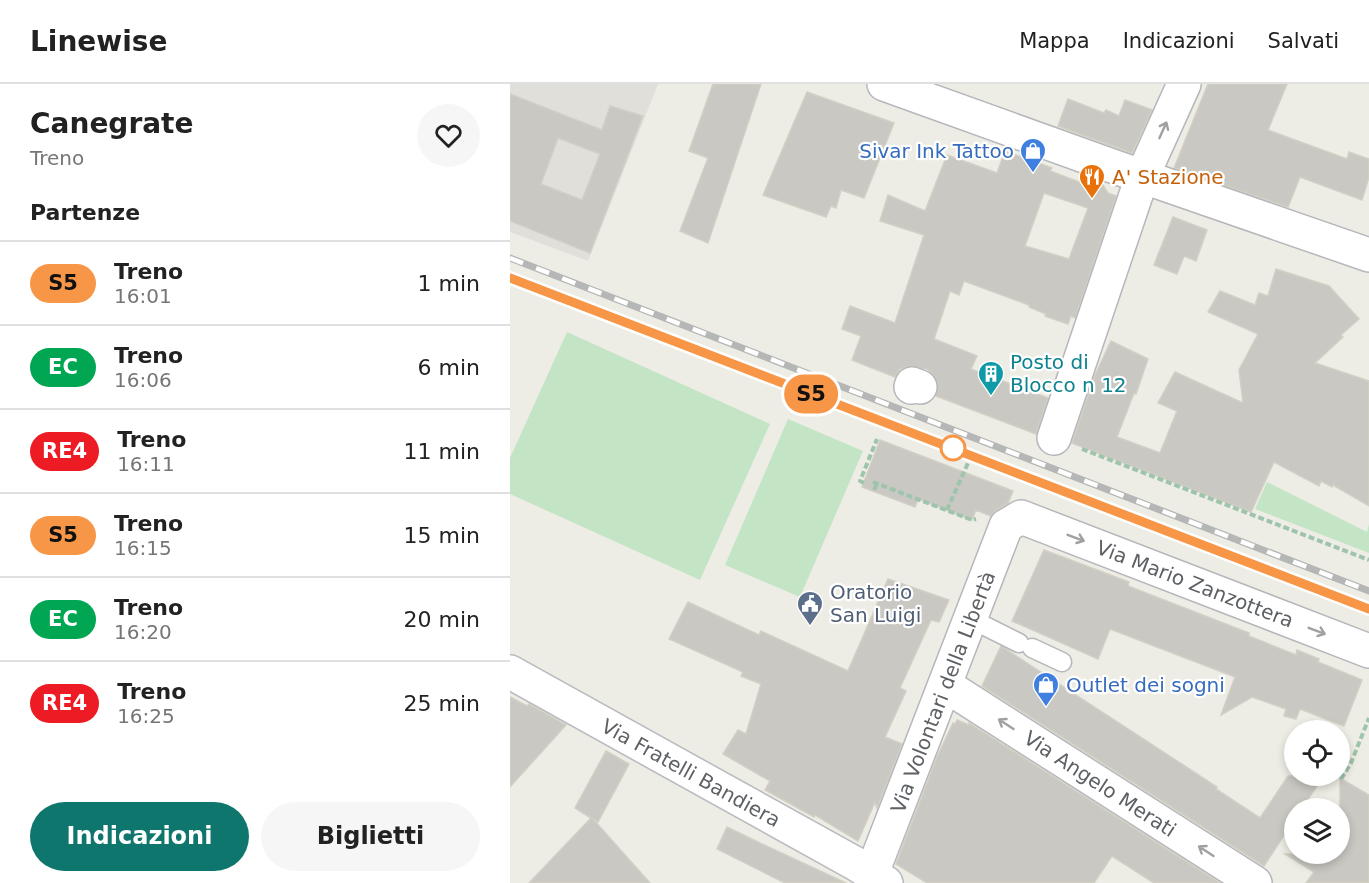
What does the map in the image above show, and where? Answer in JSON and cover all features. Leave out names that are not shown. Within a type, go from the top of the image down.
[{"type":"street","points":[[884,84],[1142,177],[1369,255]]},
{"type":"street","points":[[1053,438],[1142,177],[1184,84]]},
{"type":"street","name":"Via Volontari della Libertà","points":[[875,880],[945,685],[1006,526],[1021,517]]},
{"type":"street","name":"Via Mario Zanzottera","points":[[1021,517],[1369,651]]},
{"type":"street","name":"Via Fratelli Bandiera","points":[[510,672],[875,880]]},
{"type":"street","name":"Via Angelo Merati","points":[[945,685],[1256,883]]},
{"type":"lane","points":[[971,619],[1062,662]]},
{"type":"path","points":[[864,483],[860,481],[878,438]]},
{"type":"path","points":[[1053,438],[1369,560]]},
{"type":"path","points":[[947,510],[948,502],[968,463]]},
{"type":"path","points":[[874,490],[875,483],[972,520]]},
{"type":"path","points":[[1350,766],[1369,718]]},
{"type":"shaded area","points":[[510,84],[658,84],[588,261],[510,232]]},
{"type":"green space","points":[[567,332],[770,424],[700,580],[510,494],[510,458]]},
{"type":"green space","points":[[788,419],[863,451],[800,597],[725,565]]},
{"type":"green space","points":[[1267,482],[1367,532],[1369,524],[1369,553],[1255,509]]},
{"type":"building","points":[[713,84],[761,84],[708,243],[680,231],[708,158],[689,151]]},
{"type":"building","points":[[1208,84],[1287,84],[1268,130],[1347,159],[1349,152],[1369,159],[1369,177],[1362,200],[1300,177],[1288,207],[1174,168]]},
{"type":"building","points":[[807,92],[894,123],[864,198],[841,190],[836,208],[831,206],[826,217],[763,195]]},
{"type":"building","points":[[510,94],[602,130],[610,106],[643,116],[590,253],[510,221]],"holes":[[[558,138],[600,154],[582,200],[541,184]]]},
{"type":"building","points":[[1068,99],[1104,113],[1106,110],[1119,116],[1125,100],[1152,110],[1132,153],[1058,126]]},
{"type":"building","points":[[1005,151],[1052,168],[1050,171],[1095,188],[1098,181],[1101,182],[1108,193],[1116,196],[1075,318],[1071,316],[1068,324],[1045,316],[1046,314],[1029,305],[964,281],[959,295],[950,291],[934,339],[977,356],[971,369],[1048,398],[1036,434],[936,396],[938,383],[927,369],[908,366],[900,369],[895,377],[852,360],[861,336],[842,329],[850,306],[895,323],[924,235],[880,221],[888,195],[925,211],[947,155],[997,173]],"holes":[[[1044,193],[1088,208],[1069,259],[1025,246]]]},
{"type":"building","points":[[1173,217],[1207,230],[1196,261],[1184,256],[1177,274],[1154,265]]},
{"type":"building","points":[[1276,269],[1329,286],[1359,319],[1315,363],[1369,381],[1369,506],[1333,485],[1332,487],[1321,481],[1319,486],[1274,462],[1251,512],[1072,443],[1095,375],[1111,341],[1148,359],[1117,437],[1160,453],[1177,411],[1158,403],[1175,372],[1243,403],[1239,370],[1258,334],[1208,312],[1220,291],[1255,305],[1259,293],[1268,296]]},
{"type":"building","points":[[880,440],[1013,491],[1008,503],[991,516],[976,510],[972,520],[918,499],[915,507],[862,487]]},
{"type":"building","points":[[1044,550],[1129,582],[1128,586],[1249,633],[1249,636],[1296,655],[1297,650],[1319,659],[1318,662],[1362,680],[1346,720],[1328,720],[1300,709],[1296,719],[1284,716],[1286,709],[1252,697],[1221,715],[1235,677],[1110,629],[1098,659],[1012,621]]},
{"type":"building","points":[[888,579],[949,600],[939,622],[931,620],[900,688],[906,691],[885,737],[902,744],[877,808],[875,802],[858,841],[815,815],[814,817],[765,790],[770,781],[723,754],[738,730],[746,734],[761,684],[741,676],[743,672],[669,639],[688,602],[759,635],[761,631],[848,671]]},
{"type":"building","points":[[1001,646],[1217,787],[1216,789],[1260,818],[1284,782],[1284,786],[1317,786],[1309,798],[1284,798],[1284,835],[1264,866],[982,686]]},
{"type":"building","points":[[510,697],[527,706],[529,704],[566,725],[510,787]]},
{"type":"building","points":[[957,720],[969,725],[969,723],[1220,883],[1154,883],[1112,856],[1094,883],[927,883],[896,864],[937,757],[953,723],[955,724]]},
{"type":"building","points":[[606,751],[629,764],[598,822],[592,818],[650,883],[529,883],[591,818],[575,808]]},
{"type":"building","points":[[1350,784],[1369,795],[1369,883],[1306,883],[1314,872],[1301,864],[1350,864],[1350,798],[1340,798],[1340,786],[1350,786]]},
{"type":"building","points":[[727,827],[846,883],[785,883],[717,849]]},
{"type":"railway","points":[[510,258],[1369,591]]},
{"type":"railway","points":[[510,278],[1369,609]]},
{"type":"train","name":"S5","points":[[510,278],[1369,609]]},
{"type":"place","name":"Sivar Ink Tattoo","points":[[1033,174]]},
{"type":"place","name":"A' Stazione","points":[[1092,200]]},
{"type":"place","name":"Posto di Blocco n 12","points":[[991,397]]},
{"type":"place","name":"Oratorio San Luigi","points":[[810,627]]},
{"type":"place","name":"Outlet dei sogni","points":[[1046,708]]}]
